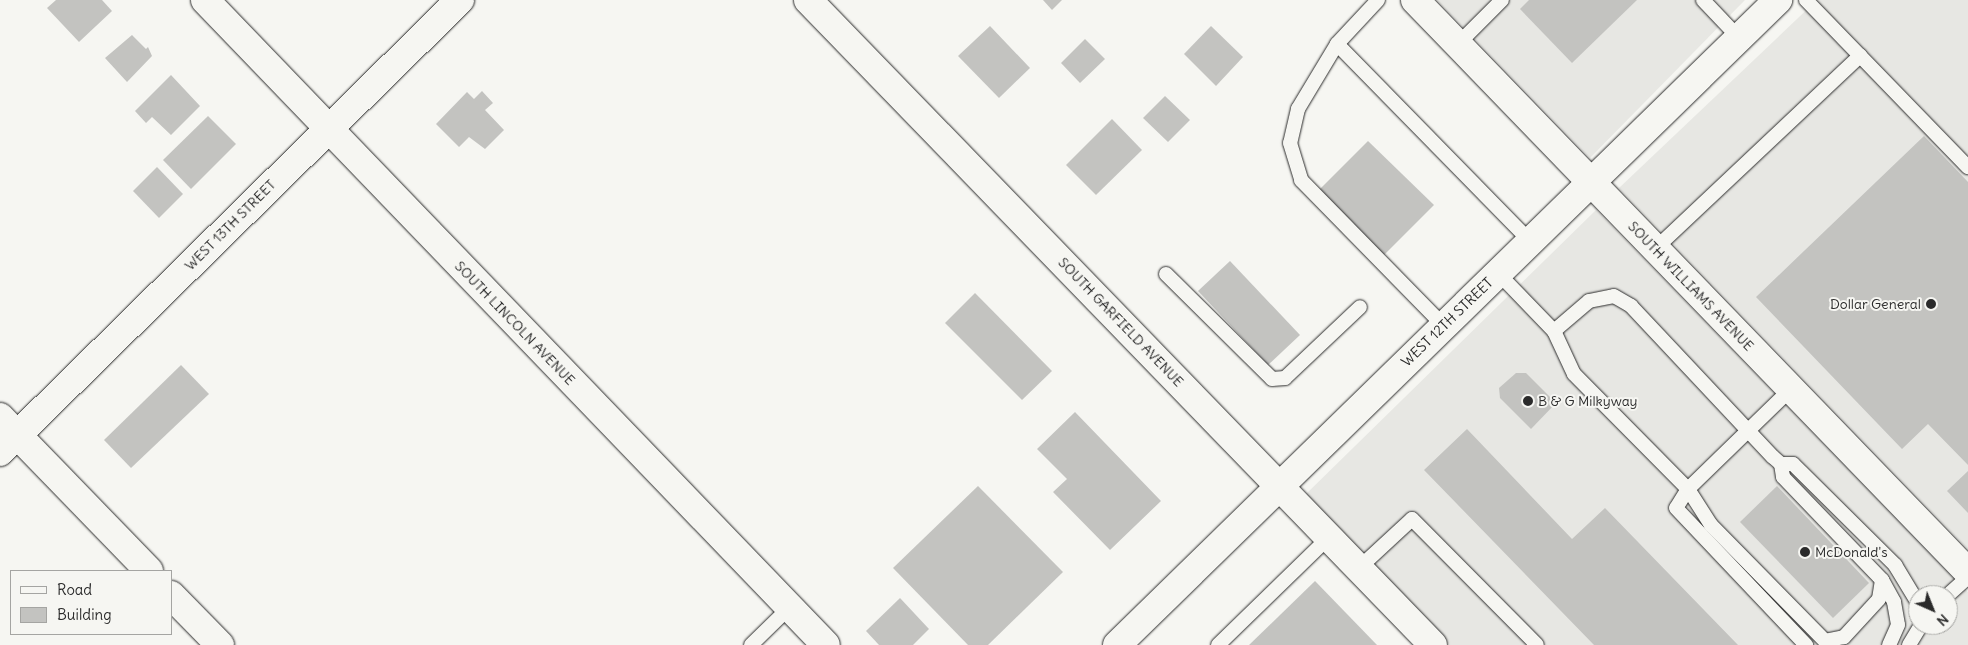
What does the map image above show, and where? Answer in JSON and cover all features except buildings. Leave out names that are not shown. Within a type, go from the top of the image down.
[{"type":"street","name":"SOUTH LINCOLN AVENUE","points":[[205,0],[826,645]]},
{"type":"street","name":"WEST 13TH STREET","points":[[6,435],[328,129],[460,0]]},
{"type":"street","name":"SOUTH GARFIELD AVENUE","points":[[808,0],[1433,645]]},
{"type":"street","name":"SOUTH WILLIAMS AVENUE","points":[[1415,0],[1968,572]]},
{"type":"street","name":"WEST 12TH STREET","points":[[1117,645],[1778,0]]},
{"type":"street","points":[[6,435],[148,570]]},
{"type":"street","points":[[172,596],[220,645]]},
{"type":"lane","points":[[1378,0],[1337,44],[1298,109],[1290,143],[1300,180],[1444,326]]},
{"type":"lane","points":[[1458,44],[1502,0]]},
{"type":"lane","points":[[1703,0],[1739,38]]},
{"type":"lane","points":[[1806,0],[1968,167]]},
{"type":"lane","points":[[1337,44],[1531,242]]},
{"type":"lane","points":[[1655,249],[1860,56]]},
{"type":"lane","points":[[1498,273],[1554,331],[1574,374],[1688,488],[1711,525],[1827,643],[1844,637],[1868,614],[1879,598],[1882,580]]},
{"type":"lane","points":[[1166,274],[1272,380],[1284,378],[1360,307]]},
{"type":"lane","points":[[1554,331],[1589,301],[1614,296],[1631,306],[1747,432],[1781,464],[1783,477],[1882,580],[1894,602],[1898,625],[1889,645]]},
{"type":"lane","points":[[1790,389],[1688,488],[1676,508],[1806,645]]},
{"type":"lane","points":[[1781,464],[1794,464],[1895,565],[1908,586]]},
{"type":"lane","points":[[1359,568],[1412,519],[1537,645]]},
{"type":"lane","points":[[1218,645],[1329,536]]},
{"type":"lane","points":[[1958,586],[1968,577]]},
{"type":"lane","points":[[751,645],[790,607]]},
{"type":"shaded area","points":[[1437,0],[1745,0],[1590,158]]},
{"type":"shaded area","points":[[1817,0],[1968,0],[1968,549],[1619,188]]},
{"type":"shaded area","points":[[1596,210],[1968,592],[1968,645],[1449,645],[1305,495]]},
{"type":"place","name":"Dollar General","points":[[1931,304]]},
{"type":"place","name":"B & G Milkyway","points":[[1528,401]]},
{"type":"place","name":"McDonald's","points":[[1805,552]]}]
